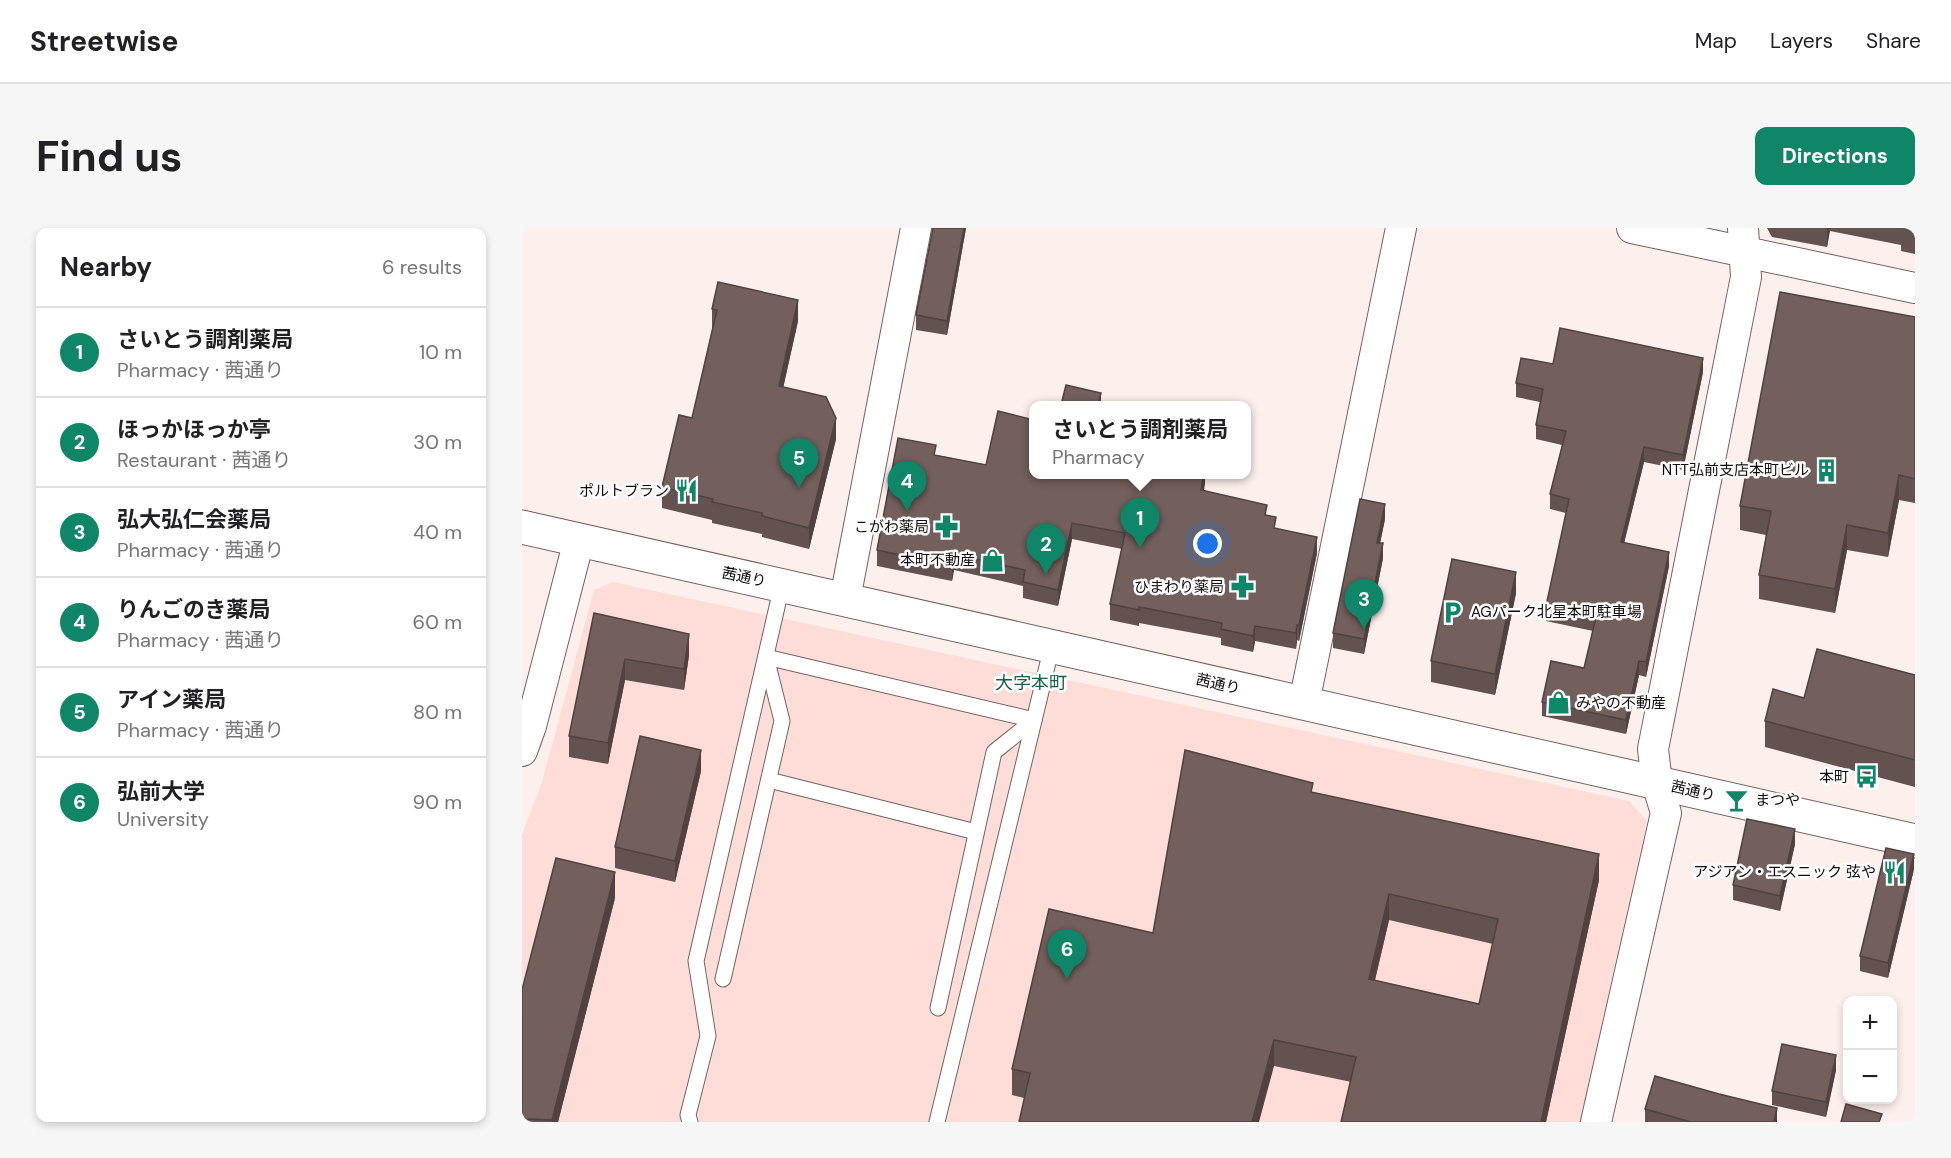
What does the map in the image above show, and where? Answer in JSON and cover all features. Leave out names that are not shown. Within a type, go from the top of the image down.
[{"type":"street","points":[[845,599],[916,228]]},
{"type":"street","points":[[1304,703],[1401,228]]},
{"type":"street","points":[[1632,228],[1744,240],[1915,288]]},
{"type":"street","points":[[1596,1122],[1666,813],[1658,783],[1653,749],[1746,277],[1744,240]]},
{"type":"street","name":"茜通り","points":[[522,527],[1915,841]]},
{"type":"street","points":[[522,751],[531,726],[579,540]]},
{"type":"lane","points":[[690,1122],[688,1115],[708,1036],[696,961],[782,585]]},
{"type":"lane","points":[[937,1122],[1052,646]]},
{"type":"lane","points":[[766,657],[1034,720]]},
{"type":"lane","points":[[723,978],[782,721],[766,657]]},
{"type":"lane","points":[[938,1008],[994,752],[1034,720]]},
{"type":"lane","points":[[769,780],[976,832]]},
{"type":"shaded area","points":[[613,582],[1629,801],[1647,821],[1580,1122],[522,1122],[522,835],[542,782],[594,590]]},
{"type":"building","points":[[933,228],[964,228],[947,321],[916,315]]},
{"type":"building","points":[[718,282],[798,300],[779,386],[826,397],[836,418],[809,528],[762,516],[762,513],[712,502],[713,499],[662,487],[679,415],[692,418],[717,310],[712,309]]},
{"type":"building","name":"NTT弘前支店本町ビル","points":[[1780,292],[1915,317],[1915,479],[1899,475],[1888,533],[1847,525],[1835,589],[1759,575],[1771,511],[1740,506]]},
{"type":"building","points":[[1560,328],[1703,358],[1683,455],[1644,447],[1621,542],[1669,552],[1646,662],[1639,661],[1626,720],[1542,702],[1551,661],[1584,668],[1596,617],[1546,606],[1569,499],[1550,494],[1566,431],[1536,425],[1543,389],[1516,383],[1521,358],[1553,364]]},
{"type":"building","points":[[1066,385],[1101,393],[1099,401],[1062,401]]},
{"type":"building","points":[[998,411],[1029,419],[1029,479],[1203,479],[1201,490],[1267,505],[1265,515],[1276,517],[1274,528],[1317,537],[1296,633],[1255,626],[1253,636],[1221,629],[1222,623],[1139,607],[1139,610],[1110,604],[1125,533],[1072,523],[1058,590],[1023,582],[1025,570],[954,554],[952,566],[877,550],[898,438],[936,445],[934,455],[986,465]]},
{"type":"building","points":[[1360,499],[1385,504],[1377,543],[1383,543],[1364,639],[1333,633]]},
{"type":"building","points":[[1452,559],[1516,572],[1495,674],[1431,661]]},
{"type":"building","points":[[594,613],[689,634],[684,669],[625,659],[608,743],[569,736]]},
{"type":"building","points":[[1817,649],[1915,675],[1915,760],[1765,721],[1773,689],[1804,698]]},
{"type":"building","points":[[640,736],[701,750],[675,861],[615,847]]},
{"type":"building","points":[[1185,750],[1313,783],[1311,792],[1599,854],[1541,1122],[1341,1122],[1356,1057],[1274,1040],[1252,1122],[1019,1122],[1030,1073],[1012,1069],[1049,909],[1153,933]],"holes":[[[1389,894],[1498,919],[1479,1004],[1369,979]]]},
{"type":"building","points":[[1747,819],[1795,829],[1780,896],[1733,885]]},
{"type":"building","points":[[1886,848],[1914,854],[1888,963],[1860,956]]},
{"type":"building","points":[[556,858],[615,872],[552,1120],[528,1119],[527,1122],[522,1122],[522,990]]},
{"type":"building","points":[[1782,1044],[1836,1055],[1826,1102],[1772,1091]]},
{"type":"building","points":[[1655,1076],[1777,1108],[1774,1122],[1691,1122],[1645,1109]]},
{"type":"building","points":[[1846,1104],[1882,1114],[1879,1122],[1841,1122]]},
{"type":"place","name":"NTT弘前支店本町ビル","points":[[1827,470]]},
{"type":"place","name":"アイン薬局","points":[[799,488]]},
{"type":"place","name":"ポルトブラン","points":[[687,491]]},
{"type":"place","name":"りんごのき薬局","points":[[907,511]]},
{"type":"place","name":"こがわ薬局","points":[[947,527]]},
{"type":"place","name":"さいとう調剤薬局","points":[[1140,548]]},
{"type":"place","name":"本町不動産","points":[[993,560]]},
{"type":"place","name":"ほっかほっか亭","points":[[1046,574]]},
{"type":"place","name":"ひまわり薬局","points":[[1242,587]]},
{"type":"place","name":"AGパーク北星本町駐車場","points":[[1453,612]]},
{"type":"place","name":"弘大弘仁会薬局","points":[[1364,629]]},
{"type":"place","name":"みやの不動産","points":[[1558,703]]},
{"type":"place","name":"本町","points":[[1867,777]]},
{"type":"place","name":"まつや","points":[[1737,800]]},
{"type":"place","name":"アジアン・エスニック 弦や","points":[[1894,872]]},
{"type":"place","name":"弘前大学","points":[[1067,979]]},
{"type":"district","name":"大字本町","points":[[1031,683]]}]
